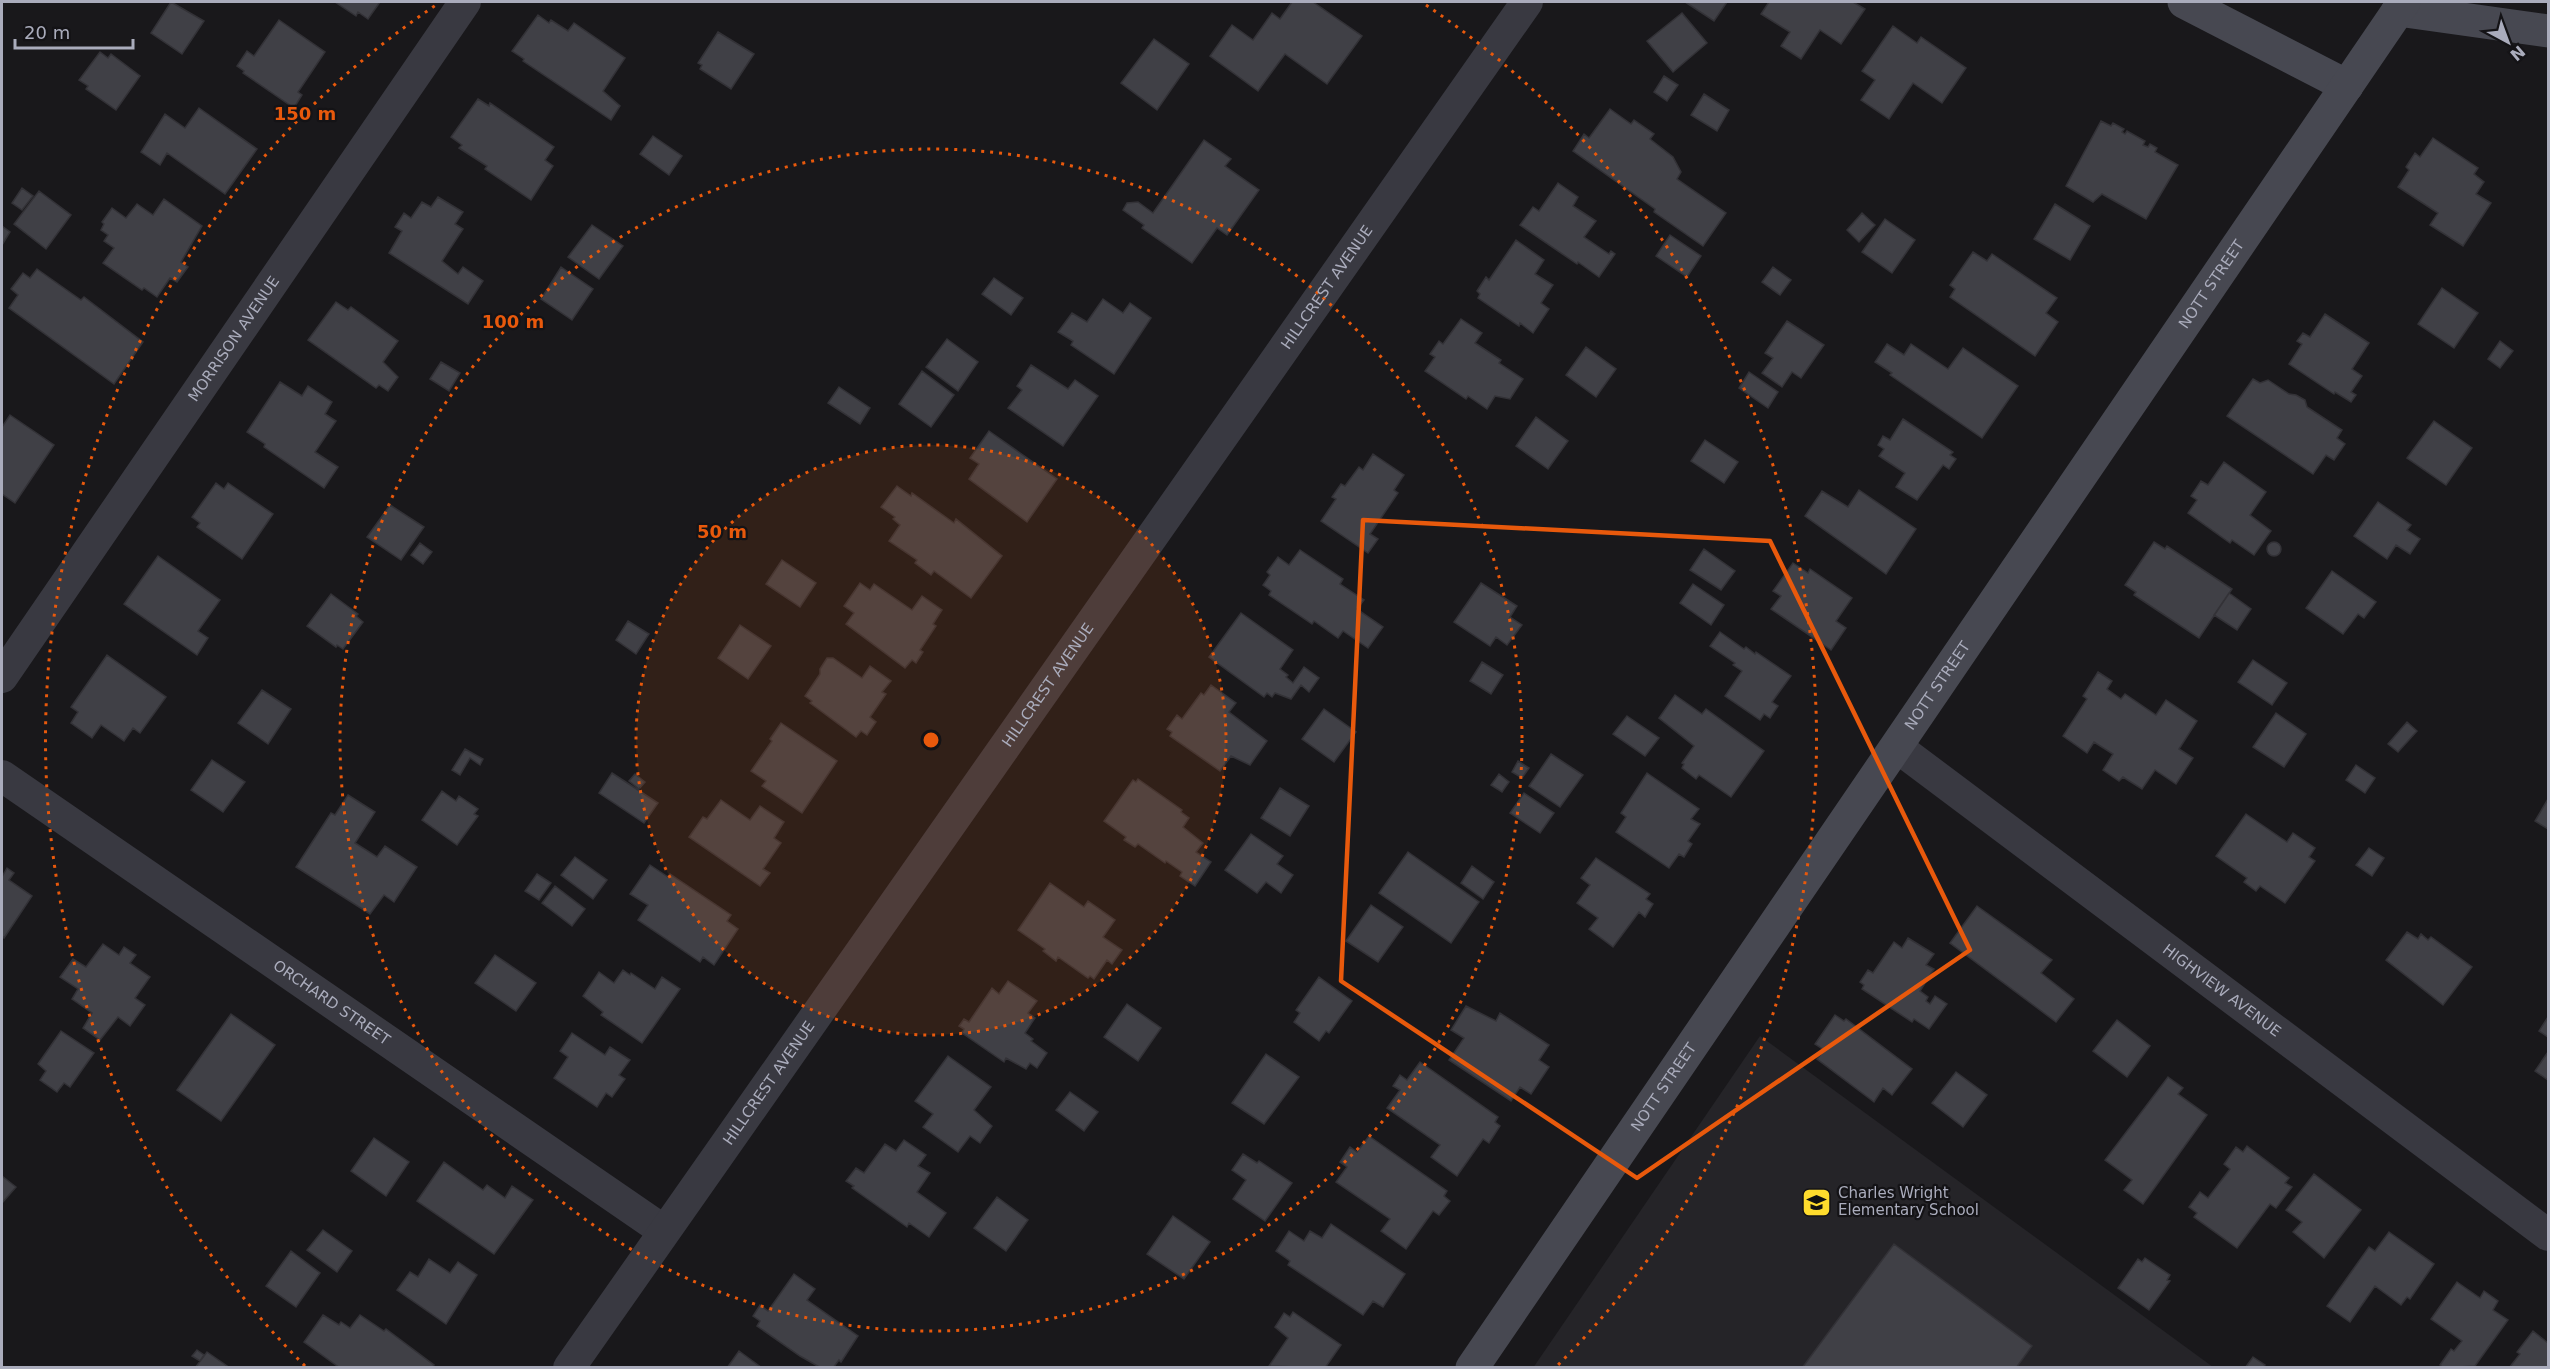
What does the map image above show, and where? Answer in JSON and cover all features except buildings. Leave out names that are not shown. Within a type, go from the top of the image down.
[{"type":"street","name":"MORRISON AVENUE","points":[[2,677],[465,2]]},
{"type":"street","name":"HILLCREST AVENUE","points":[[569,1368],[1527,2]]},
{"type":"street","points":[[2184,2],[2346,86]]},
{"type":"street","points":[[2401,6],[2548,31]]},
{"type":"street","name":"NOTT STREET","points":[[1472,1368],[2401,6]]},
{"type":"street","name":"HIGHVIEW AVENUE","points":[[1897,747],[2548,1235]]},
{"type":"street","name":"ORCHARD STREET","points":[[2,776],[664,1231]]},
{"type":"highlighted area","points":[[1363,520],[1770,541],[1970,950],[1637,1178],[1341,981]]},
{"type":"shaded area","name":"Charles Wright Elementary School","points":[[1760,1036],[2213,1367],[1533,1368]]},
{"type":"place","name":"Charles Wright Elementary School","points":[[1817,1202]]}]
